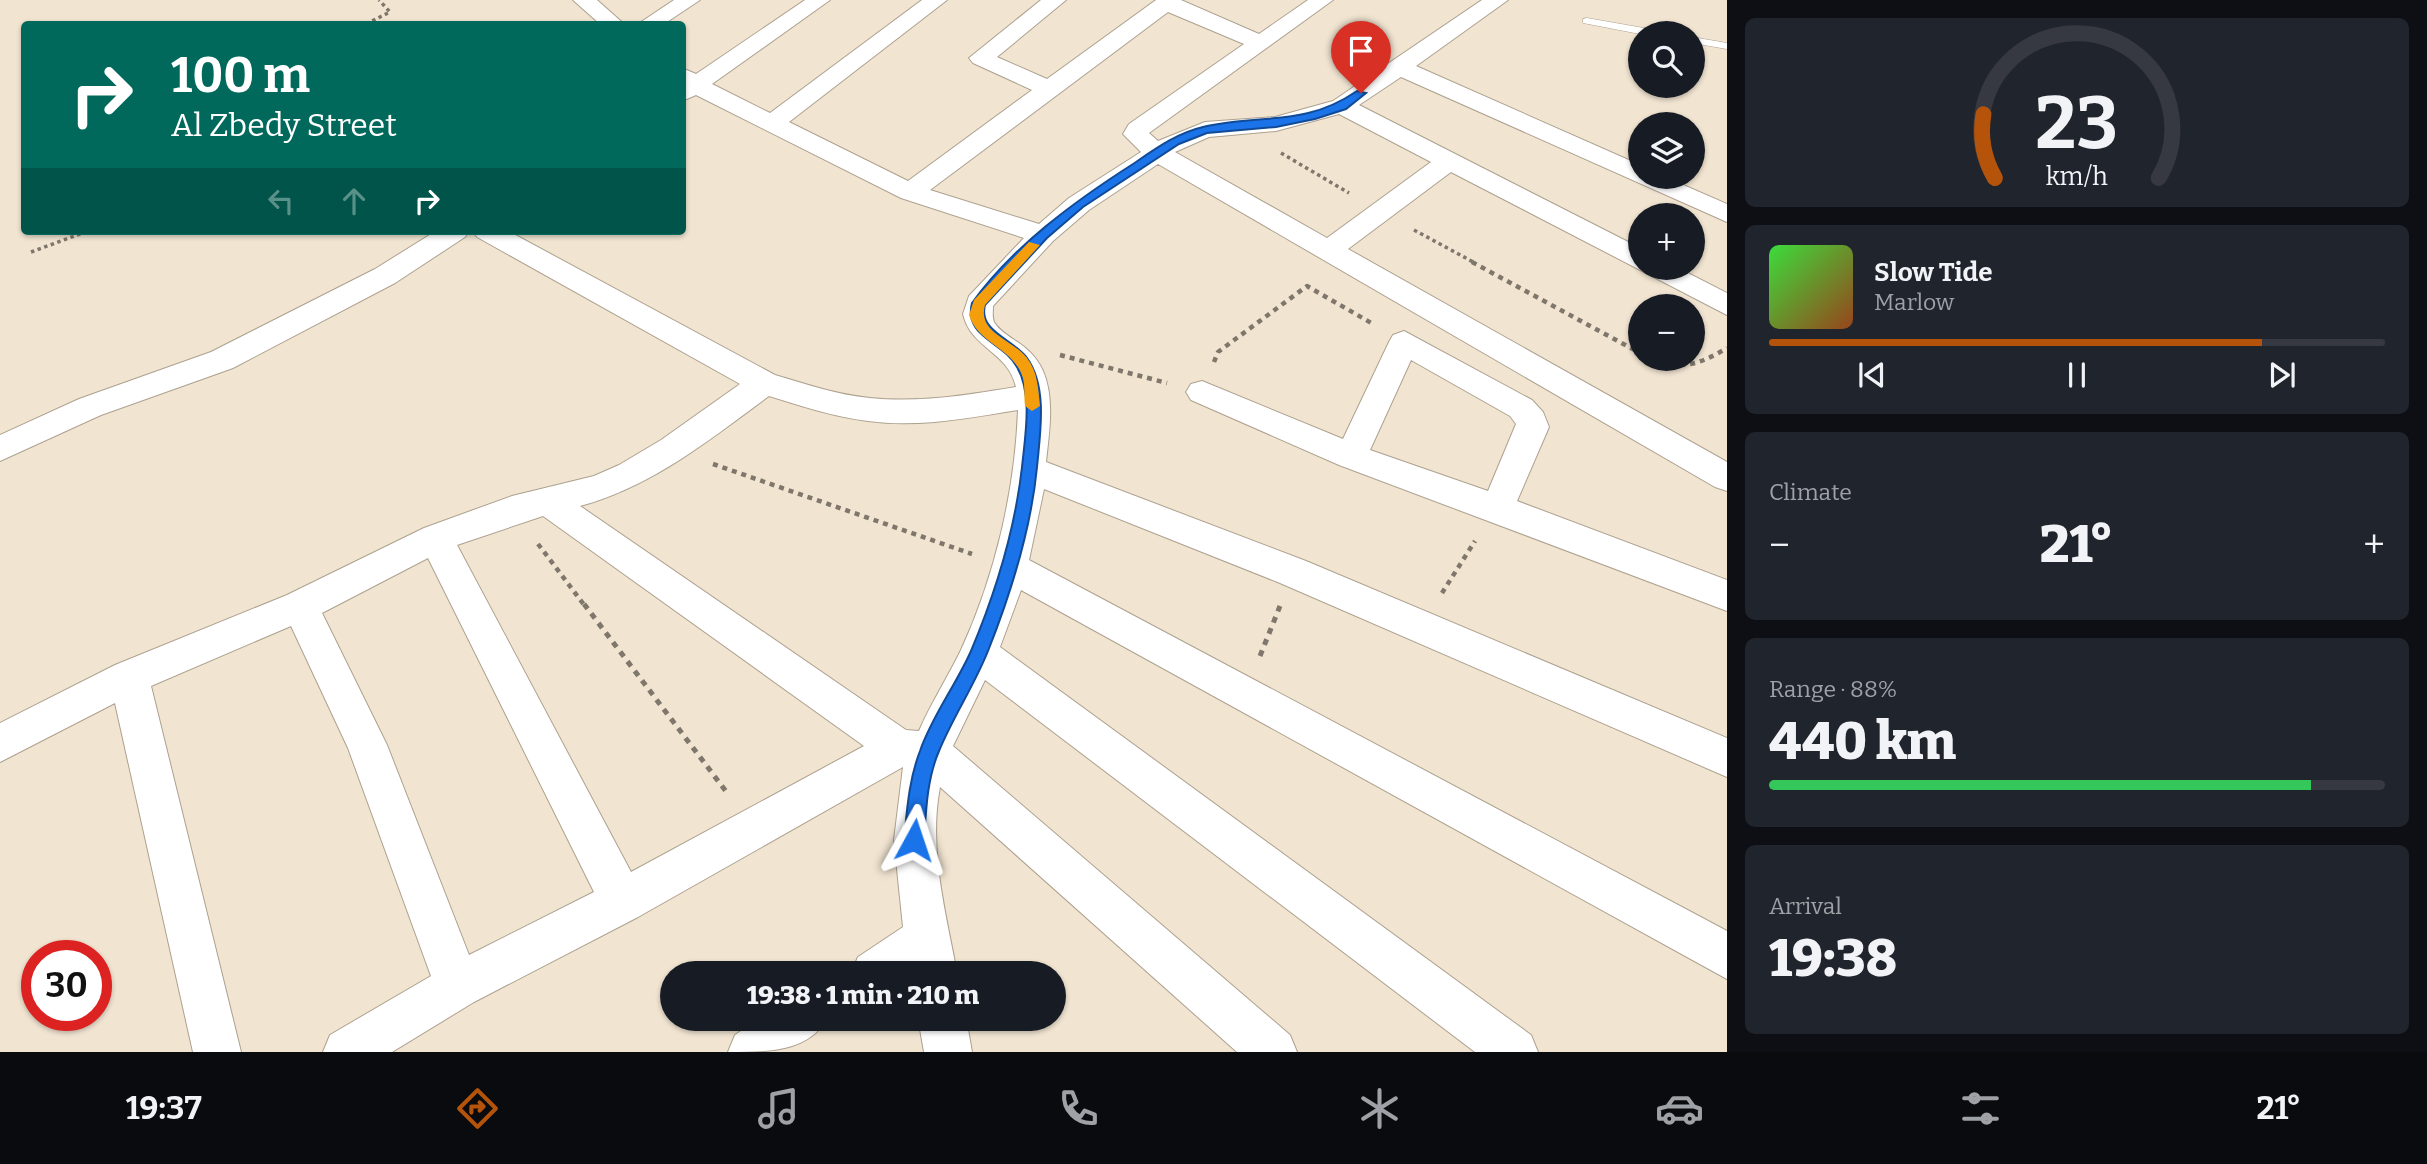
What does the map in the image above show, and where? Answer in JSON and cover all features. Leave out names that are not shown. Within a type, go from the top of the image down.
[{"type":"street","points":[[584,0],[610,21]]},
{"type":"street","points":[[654,21],[689,0]]},
{"type":"street","points":[[687,85],[819,0]]},
{"type":"street","points":[[772,123],[936,0]]},
{"type":"street","points":[[1049,89],[981,58],[1055,0]]},
{"type":"street","points":[[1322,0],[1138,129],[1136,134],[1156,152],[1326,252],[1727,478]]},
{"type":"street","points":[[348,1052],[458,986],[755,828],[914,750],[979,653],[1010,567],[1029,469],[1033,396],[1030,379],[1022,362],[1009,347],[989,337],[979,326],[976,315],[979,303],[1043,235],[1098,191],[1156,152],[1188,134],[1311,117],[1342,106],[1497,0]]},
{"type":"street","points":[[910,192],[1167,1],[1259,42]]},
{"type":"street","points":[[1399,67],[1628,170]]},
{"type":"street","points":[[687,85],[772,123],[910,192],[1043,235]]},
{"type":"street","points":[[1342,106],[1628,254]]},
{"type":"street","points":[[1326,252],[1449,161]]},
{"type":"street","points":[[1671,189],[1727,214]]},
{"type":"street","points":[[0,449],[90,407],[222,360],[374,282],[449,235]]},
{"type":"street","points":[[493,235],[764,383],[835,403],[881,411],[918,412],[1033,396]]},
{"type":"street","points":[[1678,280],[1727,305]]},
{"type":"street","points":[[1351,457],[1404,342],[1521,408],[1532,420],[1533,427],[1497,508]]},
{"type":"street","points":[[0,743],[130,677],[300,606],[436,538],[512,510],[601,487],[673,449],[764,383]]},
{"type":"street","points":[[1202,391],[1351,457],[1497,508],[1727,596]]},
{"type":"street","points":[[1029,469],[1293,572],[1727,758]]},
{"type":"street","points":[[549,502],[914,750],[1273,1052]]},
{"type":"street","points":[[436,538],[622,901]]},
{"type":"street","points":[[1010,567],[1727,956]]},
{"type":"street","points":[[300,606],[367,745],[458,986]]},
{"type":"street","points":[[979,653],[1514,1052]]},
{"type":"street","points":[[130,677],[217,1052]]},
{"type":"street","points":[[912,961],[931,955],[918,888],[914,840],[918,793],[914,750]]},
{"type":"street","points":[[752,1052],[784,1031]]},
{"type":"street","points":[[944,1031],[948,1052]]},
{"type":"lane","points":[[1587,21],[1628,28]]},
{"type":"lane","points":[[1705,42],[1727,46]]},
{"type":"path","points":[[372,21],[390,12],[379,0]]},
{"type":"path","points":[[1238,128],[1381,212],[1628,346]]},
{"type":"path","points":[[31,252],[77,235]]},
{"type":"path","points":[[1056,354],[1202,391],[1218,352],[1307,286],[1404,342]]},
{"type":"path","points":[[1705,361],[1727,348]]},
{"type":"path","points":[[673,449],[1010,567]]},
{"type":"path","points":[[1420,626],[1497,508]]},
{"type":"path","points":[[512,510],[755,828]]},
{"type":"path","points":[[1246,693],[1293,572]]},
{"type":"slow traffic","points":[[1032,406],[1030,379],[1022,362],[1009,347],[989,337],[979,326],[976,315],[979,303],[1033,245]]},
{"type":"route","points":[[914,840],[918,793],[929,751],[979,653],[1010,567],[1029,469],[1033,396],[1030,379],[1022,362],[1009,347],[989,337],[979,326],[976,315],[979,303],[1043,235],[1079,204],[1175,141],[1205,130],[1276,124],[1311,117],[1342,106],[1361,93]]}]
